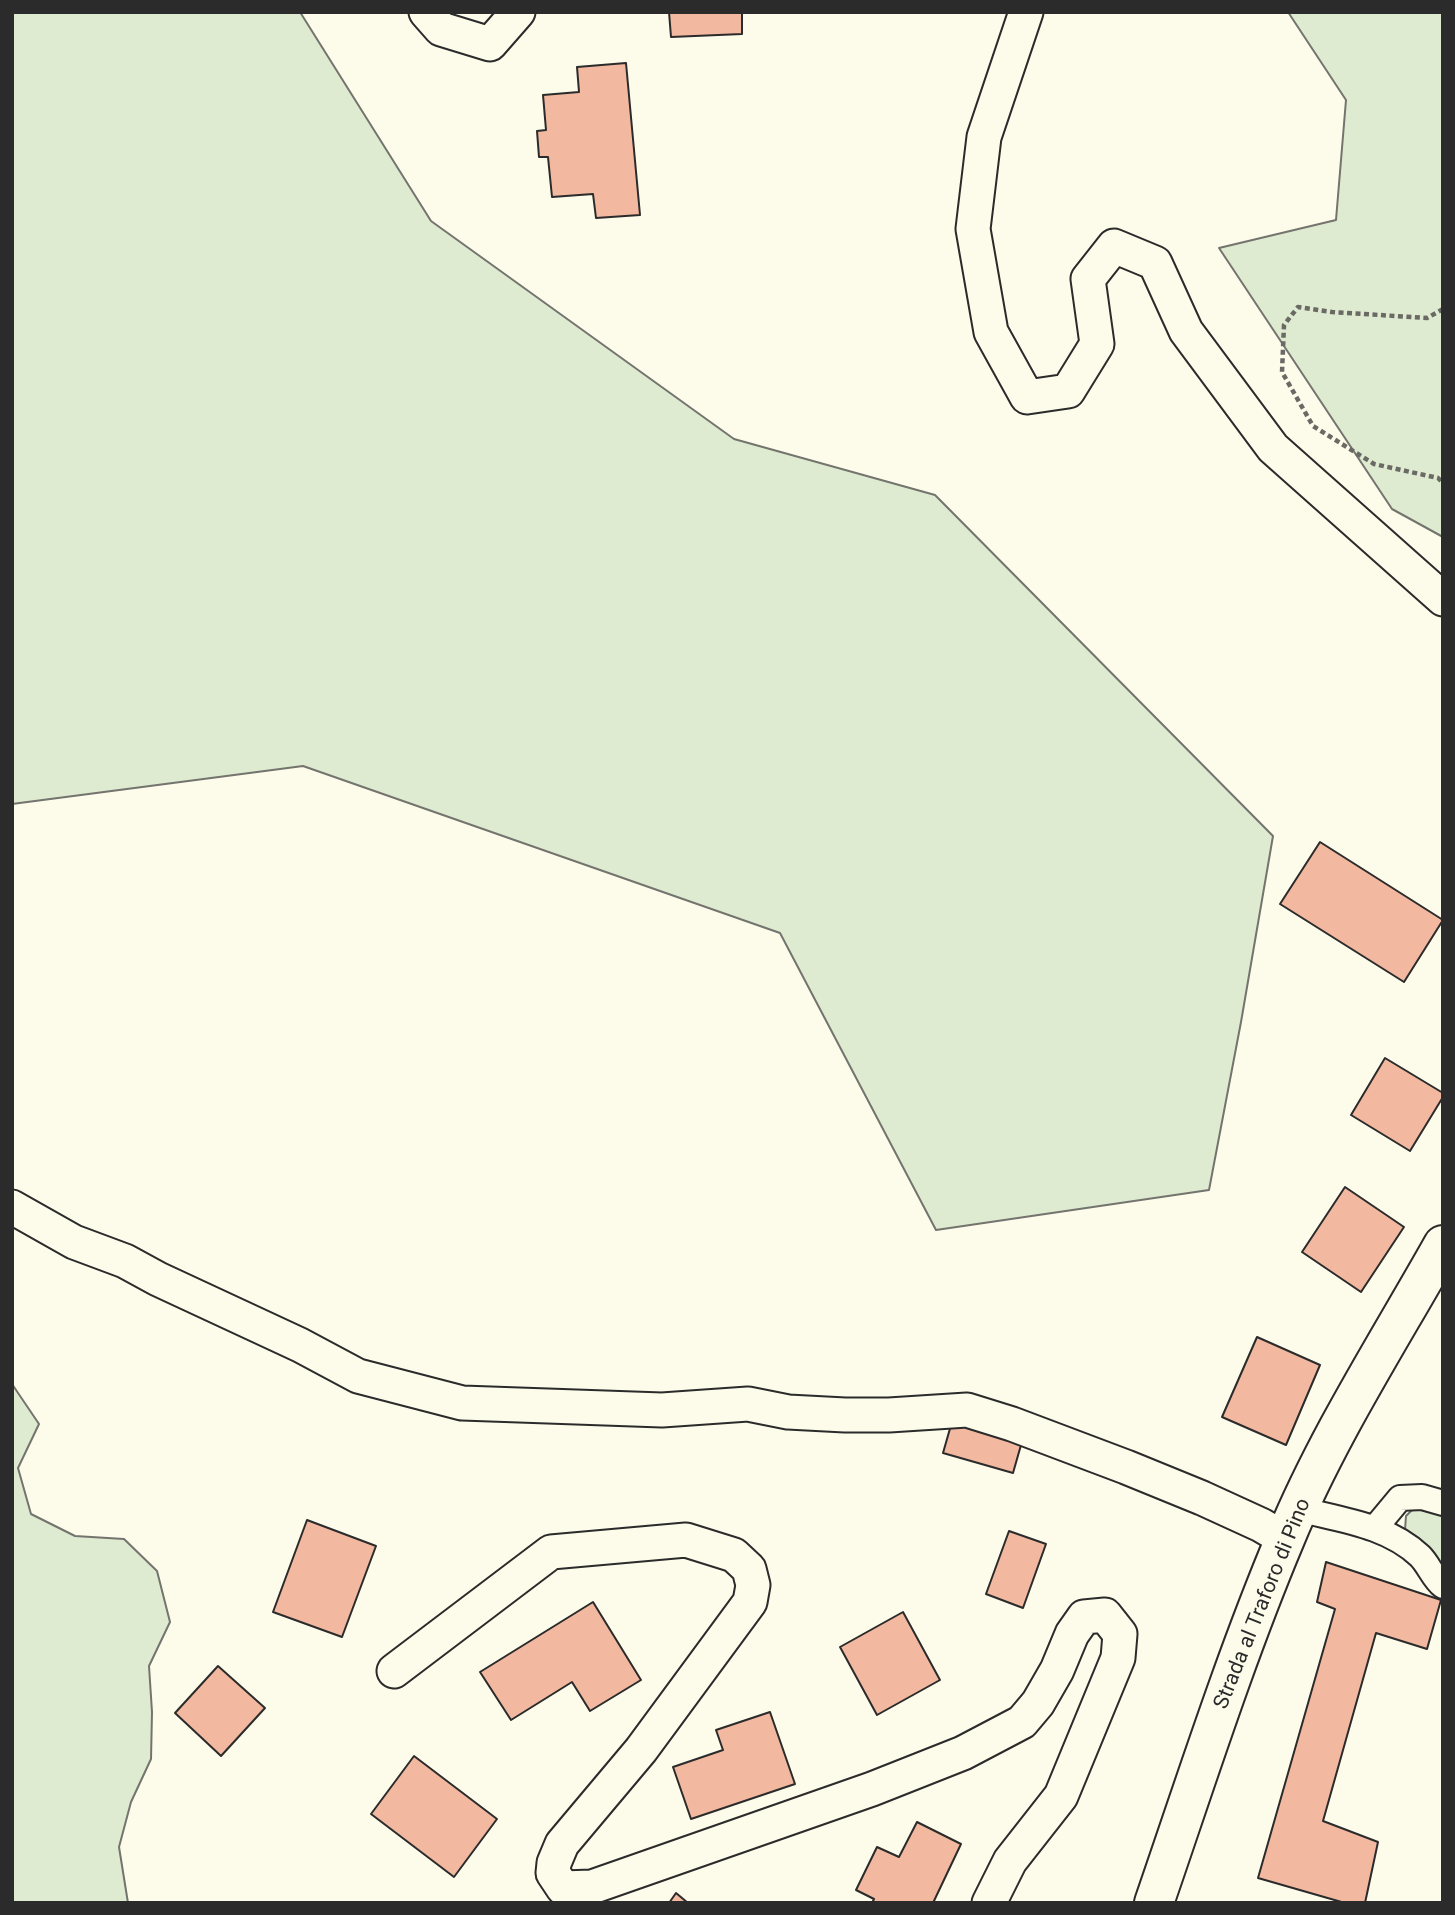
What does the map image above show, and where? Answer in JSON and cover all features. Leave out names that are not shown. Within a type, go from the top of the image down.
[{"type":"main road","name":"Strada al Traforo di Pino","points":[[1154,1903],[1240,1655],[1292,1524],[1339,1429],[1443,1245]]},
{"type":"street","points":[[426,12],[442,29],[490,44],[518,12]]},
{"type":"street","points":[[1026,12],[984,137],[973,229],[991,332],[1027,397],[1068,391],[1097,344],[1088,279],[1114,246],[1155,263],[1186,331],[1273,449],[1443,599]]},
{"type":"street","points":[[12,1207],[74,1242],[125,1261],[300,1345],[358,1376],[462,1403],[662,1410],[748,1404],[788,1412],[845,1415],[967,1410],[1012,1424],[1138,1472],[1237,1514],[1292,1524],[1375,1528],[1399,1539],[1422,1559],[1434,1580],[1443,1587]]},
{"type":"street","points":[[1375,1528],[1400,1498],[1422,1497],[1443,1503]]},
{"type":"street","points":[[394,1671],[551,1552],[686,1540],[734,1555],[749,1569],[753,1585],[750,1602],[641,1750],[562,1844],[553,1872],[563,1888],[592,1887],[872,1789],[963,1753],[1021,1722],[1038,1703],[1057,1670],[1072,1634],[1084,1617],[1105,1615],[1120,1634],[1118,1658],[1098,1709],[1061,1796],[1010,1861],[989,1903]]},
{"type":"path","points":[[1443,309],[1427,318],[1298,307],[1284,325],[1282,372],[1314,426],[1374,464],[1438,478],[1443,483]]},
{"type":"green space","points":[[12,12],[300,12],[431,221],[734,439],[935,495],[1273,836],[1209,1190],[936,1230],[780,933],[303,766],[12,804]]},
{"type":"green space","points":[[1288,12],[1443,12],[1443,537],[1392,509],[1219,248],[1336,220],[1346,100]]},
{"type":"green space","points":[[12,1384],[39,1424],[18,1468],[31,1514],[75,1536],[124,1539],[157,1571],[170,1622],[149,1666],[151,1759],[131,1802],[119,1847],[128,1903],[12,1903]]},
{"type":"green space","points":[[1413,1509],[1443,1509],[1443,1569],[1405,1530],[1406,1516]]},
{"type":"building","points":[[669,12],[742,12],[742,34],[671,37]]},
{"type":"building","points":[[626,63],[640,215],[596,218],[593,194],[552,197],[548,157],[539,157],[537,131],[546,130],[543,95],[579,92],[577,67]]},
{"type":"building","points":[[1320,842],[1443,920],[1404,982],[1280,904]]},
{"type":"building","points":[[1385,1058],[1443,1093],[1410,1151],[1351,1115]]},
{"type":"building","points":[[1345,1187],[1404,1227],[1361,1292],[1302,1252]]},
{"type":"building","points":[[1257,1337],[1320,1365],[1286,1445],[1222,1417]]},
{"type":"building","points":[[953,1418],[1023,1438],[1013,1473],[943,1453]]},
{"type":"building","points":[[307,1520],[376,1546],[342,1637],[273,1612]]},
{"type":"building","points":[[1009,1531],[1046,1544],[1023,1608],[986,1594]]},
{"type":"building","points":[[1326,1562],[1441,1600],[1427,1649],[1376,1633],[1323,1821],[1378,1842],[1365,1903],[1345,1903],[1258,1878],[1335,1609],[1317,1602]]},
{"type":"building","points":[[593,1602],[641,1680],[590,1711],[572,1682],[511,1720],[480,1672]]},
{"type":"building","points":[[903,1612],[940,1680],[877,1715],[840,1647]]},
{"type":"building","points":[[218,1666],[265,1708],[221,1756],[175,1713]]},
{"type":"building","points":[[770,1712],[795,1784],[691,1819],[673,1767],[723,1750],[716,1730]]},
{"type":"building","points":[[414,1756],[497,1819],[454,1877],[371,1814]]},
{"type":"building","points":[[917,1822],[961,1844],[933,1903],[872,1903],[874,1899],[856,1890],[877,1847],[899,1857]]},
{"type":"building","points":[[676,1893],[688,1903],[669,1903]]}]
